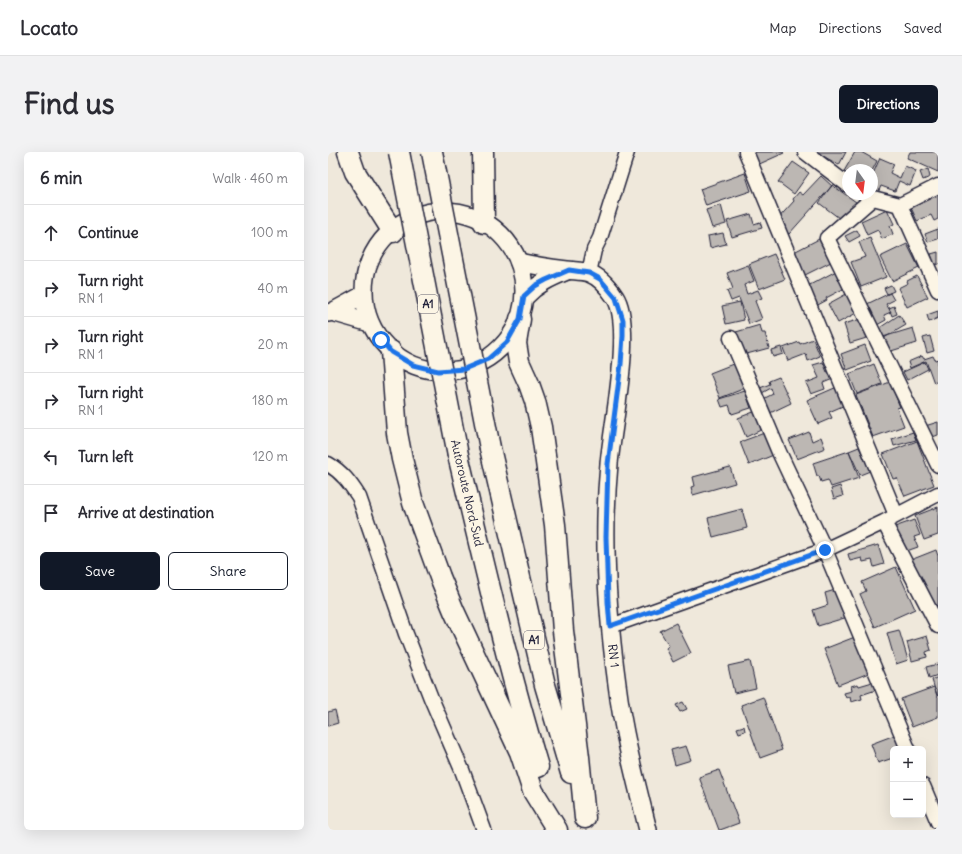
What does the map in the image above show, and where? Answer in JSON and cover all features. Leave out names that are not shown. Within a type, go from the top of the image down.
[{"type":"highway","points":[[348,152],[355,172],[393,232]]},
{"type":"highway","name":"Autoroute Nord-Sud","points":[[399,152],[458,455],[498,620],[525,722],[557,830]]},
{"type":"highway","name":"A1","points":[[432,152],[490,448],[545,685],[587,824]]},
{"type":"highway","points":[[483,152],[484,223]]},
{"type":"highway","points":[[520,319],[516,343],[519,362],[535,401],[541,427],[555,525],[563,631],[587,824]]},
{"type":"highway","points":[[391,352],[397,433],[413,503],[454,611],[520,752],[533,791],[557,830]]},
{"type":"main road","points":[[447,212],[471,216],[484,223],[492,227],[509,244],[519,262],[524,280],[524,296],[520,319],[507,342],[488,359],[464,369],[438,371],[413,365],[391,352],[370,323],[363,295],[370,260],[383,240],[401,224],[423,215],[447,212]]},
{"type":"main road","name":"RN 1","points":[[519,262],[535,266],[589,273],[600,279],[616,298],[623,320],[621,364],[608,464],[606,537],[608,602],[617,684],[624,727],[648,830]]},
{"type":"main road","points":[[524,296],[535,286],[569,270]]},
{"type":"main road","points":[[330,313],[363,295]]},
{"type":"main road","points":[[330,313],[370,323]]},
{"type":"street","points":[[589,273],[594,250],[600,238],[627,152]]},
{"type":"street","points":[[746,152],[890,519],[938,626]]},
{"type":"street","points":[[806,152],[842,180]]},
{"type":"street","points":[[878,199],[900,205],[938,186]]},
{"type":"street","points":[[865,200],[827,238],[938,465]]},
{"type":"street","points":[[900,205],[938,290]]},
{"type":"street","points":[[731,338],[779,452],[825,550],[907,746]]},
{"type":"street","points":[[328,464],[349,481],[358,497],[406,634],[431,698],[462,770],[484,830]]},
{"type":"street","points":[[610,626],[825,550],[938,494]]},
{"type":"street","points":[[926,793],[938,822]]},
{"type":"building","points":[[749,152],[783,152],[784,153],[755,166]]},
{"type":"building","points":[[816,152],[846,152],[839,165]]},
{"type":"building","points":[[855,152],[861,152],[877,161],[876,164],[848,164]]},
{"type":"building","points":[[910,152],[938,152],[938,172],[907,158]]},
{"type":"building","points":[[880,158],[894,164],[890,173],[900,178],[905,166],[916,171],[910,186],[899,181],[895,191],[881,186],[878,193],[877,164]]},
{"type":"building","points":[[793,162],[809,173],[794,194],[778,182]]},
{"type":"building","points":[[928,169],[930,177],[923,180],[920,172]]},
{"type":"building","points":[[745,173],[751,191],[706,206],[700,189]]},
{"type":"building","points":[[821,176],[832,186],[789,234],[775,222],[794,201],[793,199],[799,192],[803,195]]},
{"type":"building","points":[[832,185],[842,192],[842,200],[853,200],[856,202],[843,221],[819,203]]},
{"type":"building","points":[[938,190],[938,219],[934,221],[931,215],[917,221],[909,203]]},
{"type":"building","points":[[721,205],[726,224],[712,228],[706,210]]},
{"type":"building","points":[[887,209],[894,224],[890,226],[893,234],[882,239],[878,230],[867,235],[861,221]]},
{"type":"building","points":[[751,214],[754,224],[760,222],[762,228],[732,237],[727,221]]},
{"type":"building","points":[[938,229],[938,239],[928,242],[925,234]]},
{"type":"building","points":[[857,230],[860,236],[849,242],[845,236]]},
{"type":"building","points":[[723,233],[726,244],[710,248],[708,236]]},
{"type":"building","points":[[870,238],[886,277],[861,287],[851,262],[865,257],[859,242]]},
{"type":"building","points":[[819,239],[831,262],[805,275],[794,252]]},
{"type":"building","points":[[907,244],[919,268],[892,281],[880,257]]},
{"type":"building","points":[[938,252],[938,264],[934,265],[931,254]]},
{"type":"building","points":[[774,254],[785,279],[759,289],[749,264]]},
{"type":"building","points":[[748,265],[754,281],[744,285],[747,294],[758,290],[762,298],[755,301],[762,319],[749,324],[739,298],[731,301],[727,291],[733,289],[727,273]]},
{"type":"building","points":[[838,270],[847,287],[826,298],[827,300],[816,306],[806,287]]},
{"type":"building","points":[[917,276],[928,297],[907,307],[898,288]]},
{"type":"building","points":[[891,285],[894,291],[887,294],[884,288]]},
{"type":"building","points":[[850,292],[860,311],[838,323],[828,304]]},
{"type":"building","points":[[890,293],[894,300],[886,304],[891,312],[884,315],[886,320],[877,325],[867,304]]},
{"type":"building","points":[[740,302],[744,320],[726,324],[722,306]]},
{"type":"building","points":[[894,306],[897,314],[892,316],[889,308]]},
{"type":"building","points":[[938,311],[938,318],[929,322],[927,315]]},
{"type":"building","points":[[899,315],[906,325],[884,338],[878,329]]},
{"type":"building","points":[[864,318],[870,337],[850,343],[844,324]]},
{"type":"building","points":[[760,325],[762,333],[765,333],[769,348],[743,355],[736,332]]},
{"type":"building","points":[[913,328],[917,343],[888,352],[883,337]]},
{"type":"building","points":[[930,336],[934,351],[927,353],[923,338]]},
{"type":"building","points":[[813,339],[820,356],[808,361],[806,354],[788,361],[783,348]]},
{"type":"building","points":[[865,345],[871,361],[847,370],[841,354]]},
{"type":"building","points":[[781,347],[783,354],[773,357],[771,350]]},
{"type":"building","points":[[922,356],[924,359],[933,356],[935,360],[938,359],[938,381],[934,383],[926,361],[910,368],[908,362]]},
{"type":"building","points":[[738,362],[748,387],[720,398],[710,373]]},
{"type":"building","points":[[823,362],[827,372],[829,371],[833,379],[823,383],[825,389],[811,394],[806,383],[819,378],[813,365]]},
{"type":"building","points":[[925,362],[928,369],[907,380],[903,372]]},
{"type":"building","points":[[874,364],[882,384],[857,394],[849,374]]},
{"type":"building","points":[[779,377],[791,403],[770,413],[763,399],[773,394],[771,388],[762,393],[760,388],[770,384],[769,381]]},
{"type":"building","points":[[890,382],[900,407],[897,408],[904,426],[873,437],[856,395]]},
{"type":"building","points":[[837,387],[845,405],[829,412],[832,418],[818,424],[807,400]]},
{"type":"building","points":[[745,391],[751,408],[732,414],[729,405],[722,407],[719,399]]},
{"type":"building","points":[[756,411],[763,429],[746,437],[738,418]]},
{"type":"building","points":[[938,422],[938,435],[930,438],[925,426]]},
{"type":"building","points":[[767,432],[776,454],[749,465],[740,442]]},
{"type":"building","points":[[809,432],[812,441],[821,437],[825,448],[797,459],[789,440]]},
{"type":"building","points":[[913,432],[916,440],[894,446],[892,439]]},
{"type":"building","points":[[917,441],[934,485],[905,496],[897,478],[893,479],[883,454]]},
{"type":"building","points":[[859,447],[870,471],[860,475],[849,451]]},
{"type":"building","points":[[849,451],[859,478],[831,487],[828,480],[821,482],[819,476],[817,476],[813,463]]},
{"type":"building","points":[[730,467],[735,483],[693,495],[691,487],[695,486],[693,477]]},
{"type":"building","points":[[840,486],[843,496],[834,499],[831,489]]},
{"type":"building","points":[[938,507],[938,535],[924,540],[915,516]]},
{"type":"building","points":[[742,509],[747,528],[713,537],[708,518]]},
{"type":"building","points":[[914,520],[920,535],[914,537],[918,547],[901,553],[892,528]]},
{"type":"building","points":[[878,545],[884,564],[874,567],[872,560],[863,562],[862,558],[850,561],[848,554]]},
{"type":"building","points":[[936,550],[938,556],[938,605],[925,610],[903,563]]},
{"type":"building","points":[[896,567],[915,609],[875,627],[860,594],[866,591],[862,582]]},
{"type":"building","points":[[842,588],[851,616],[818,626],[813,610],[828,605],[825,593]]},
{"type":"building","points":[[676,623],[691,653],[673,662],[666,648],[669,646],[660,631]]},
{"type":"building","points":[[899,630],[908,660],[896,664],[887,633]]},
{"type":"building","points":[[860,635],[874,671],[838,685],[824,649]]},
{"type":"building","points":[[927,636],[931,650],[926,652],[927,657],[912,661],[907,642]]},
{"type":"building","points":[[750,661],[756,688],[734,693],[728,666]]},
{"type":"building","points":[[938,664],[938,675],[929,678],[926,667]]},
{"type":"building","points":[[938,677],[938,696],[937,696],[932,680]]},
{"type":"building","points":[[876,681],[879,689],[861,695],[862,699],[851,702],[850,697],[846,698],[844,693],[852,691],[851,686],[858,684],[859,686]]},
{"type":"building","points":[[934,687],[938,697],[938,717],[912,727],[901,699]]},
{"type":"building","points":[[763,697],[782,750],[760,758],[741,705]]},
{"type":"building","points":[[683,702],[687,709],[680,712],[676,705]]},
{"type":"building","points":[[335,710],[338,723],[328,726],[328,712]]},
{"type":"building","points":[[744,726],[745,731],[739,733],[737,728]]},
{"type":"building","points":[[900,733],[905,746],[890,746],[890,759],[878,763],[871,744]]},
{"type":"building","points":[[686,746],[691,760],[675,765],[671,750]]},
{"type":"building","points":[[719,770],[739,823],[720,830],[699,777]]},
{"type":"route","points":[[381,340],[391,352],[413,365],[438,371],[464,369],[488,359],[507,342],[520,319],[524,296],[535,286],[546,280],[569,270],[589,273],[600,279],[616,298],[623,320],[623,336],[621,364],[608,464],[606,537],[610,626],[825,550]]}]
